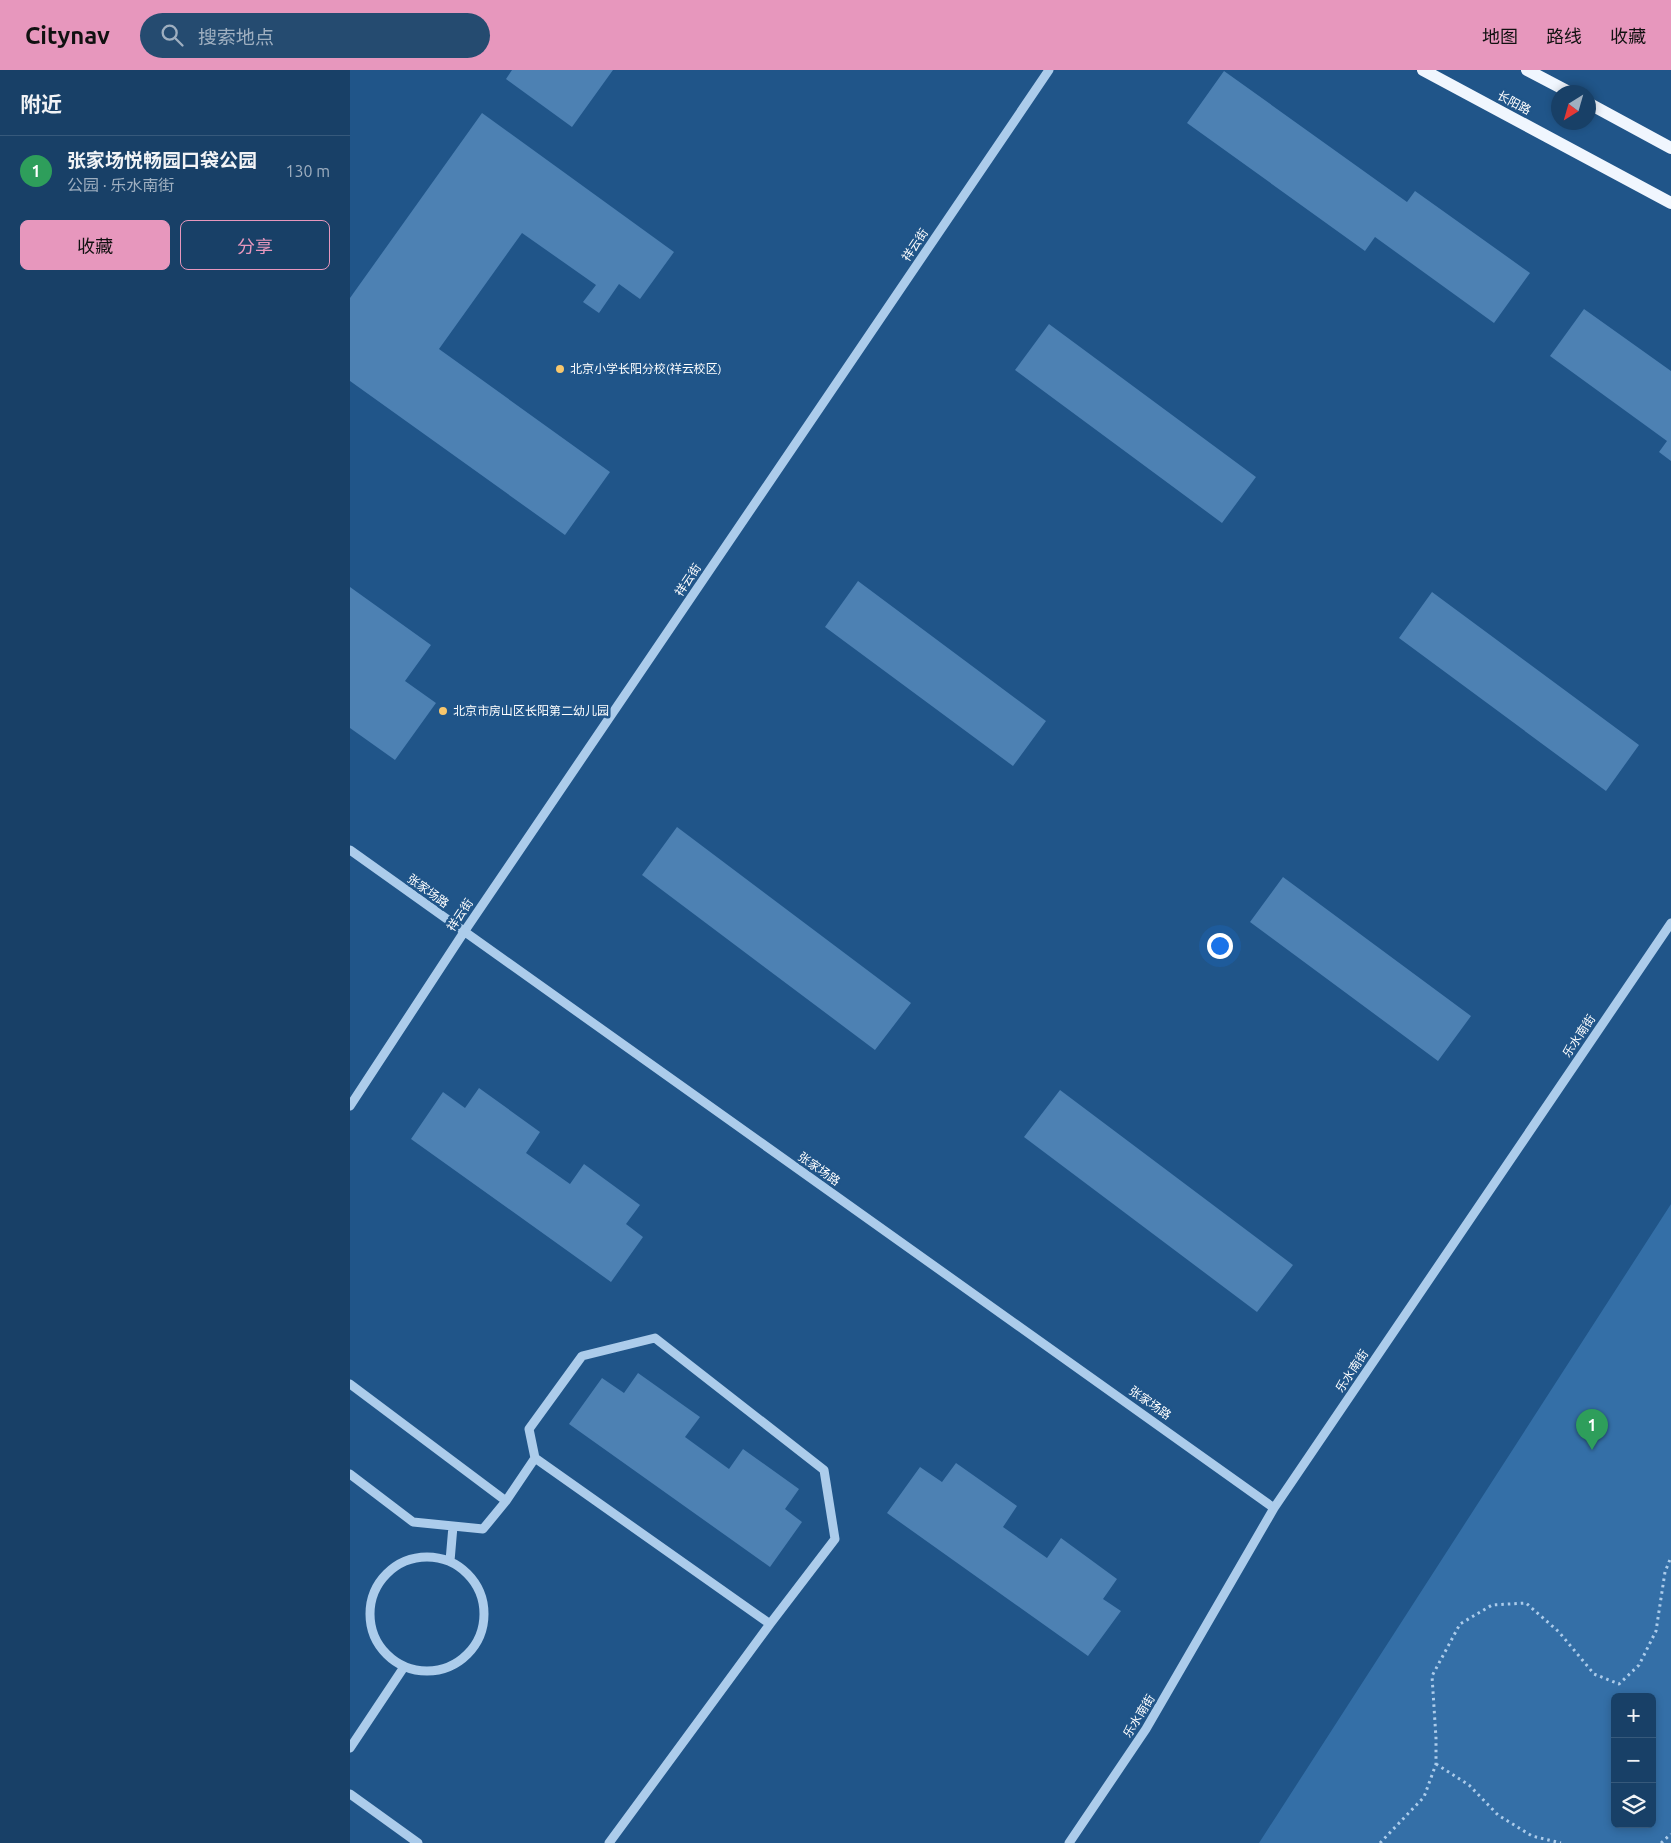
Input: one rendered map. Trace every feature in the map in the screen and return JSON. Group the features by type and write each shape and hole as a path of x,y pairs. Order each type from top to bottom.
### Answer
{"main road":[{"name":"长阳路","path":"1423,70 1671,203"},
{"path":"1527,70 1556,85"},
{"path":"1596,107 1671,148"}],"street":[{"name":"祥云街","path":"350,1106 464,932 1049,70"},
{"name":"张家场路","path":"350,850 1274,1508"},
{"name":"乐水南街","path":"1069,1843 1146,1729 1274,1508 1671,922"},
{"path":"609,1843 834,1539 824,1470 655,1338 582,1356 529,1429 535,1458 770,1624"},
{"path":"350,1384 506,1501"},
{"path":"350,1474 413,1522 483,1529 506,1501 535,1458"},
{"path":"450,1561 453,1526"},
{"path":"430,1557 450,1561 466,1572 479,1588 484,1608 483,1628 478,1640 461,1661 444,1670 424,1672 404,1667 389,1658 377,1644 370,1627 369,1610 373,1592 382,1577 396,1565 412,1558 430,1557"},
{"path":"350,1748 404,1667"},
{"path":"350,1794 418,1843"}],"path":[{"path":"1380,1843 1424,1797 1436,1764 1432,1676 1460,1624 1492,1605 1526,1603 1558,1632 1594,1674 1619,1684 1639,1665 1656,1631 1665,1572 1671,1557"},
{"path":"1436,1764 1469,1785 1498,1814 1532,1836 1561,1843"},
{"path":"1662,1843 1671,1834"}],"shaded area":[{"path":"1671,1204 1671,1843 1259,1843"}],"building":[{"path":"512,70 613,70 572,127 506,79"},
{"path":"1224,71 1407,202 1415,191 1530,273 1494,323 1375,237 1365,251 1187,123"},
{"path":"482,113 674,252 640,299 619,284 599,313 583,302 596,285 522,233 439,349 610,472 565,535 350,381 350,298"},
{"path":"1584,309 1671,371 1671,461 1659,452 1667,441 1550,356"},
{"path":"1049,324 1256,477 1222,523 1015,370"},
{"path":"858,581 1046,721 1013,766 825,627"},
{"path":"350,587 431,645 405,681 436,703 395,760 350,728"},
{"path":"1432,592 1639,745 1606,791 1399,638"},
{"path":"677,827 911,1003 875,1050 642,875"},
{"path":"1283,877 1471,1016 1438,1061 1250,922"},
{"path":"479,1088 540,1132 526,1153 570,1184 584,1164 640,1205 626,1224 643,1237 611,1282 411,1139 443,1092 465,1108"},
{"path":"1060,1090 1293,1265 1257,1312 1024,1137"},
{"path":"638,1373 700,1417 685,1437 729,1469 743,1449 799,1489 785,1509 802,1522 770,1567 569,1424 602,1378 624,1393"},
{"path":"956,1463 1017,1506 1003,1527 1047,1558 1061,1538 1117,1579 1103,1599 1121,1611 1088,1656 887,1513 920,1467 942,1482"}],"place":[{"name":"北京小学长阳分校(祥云校区)","path":"560,369"},
{"name":"北京市房山区长阳第二幼儿园","path":"443,711"},
{"name":"张家场悦畅园口袋公园","path":"1592,1450"}]}
